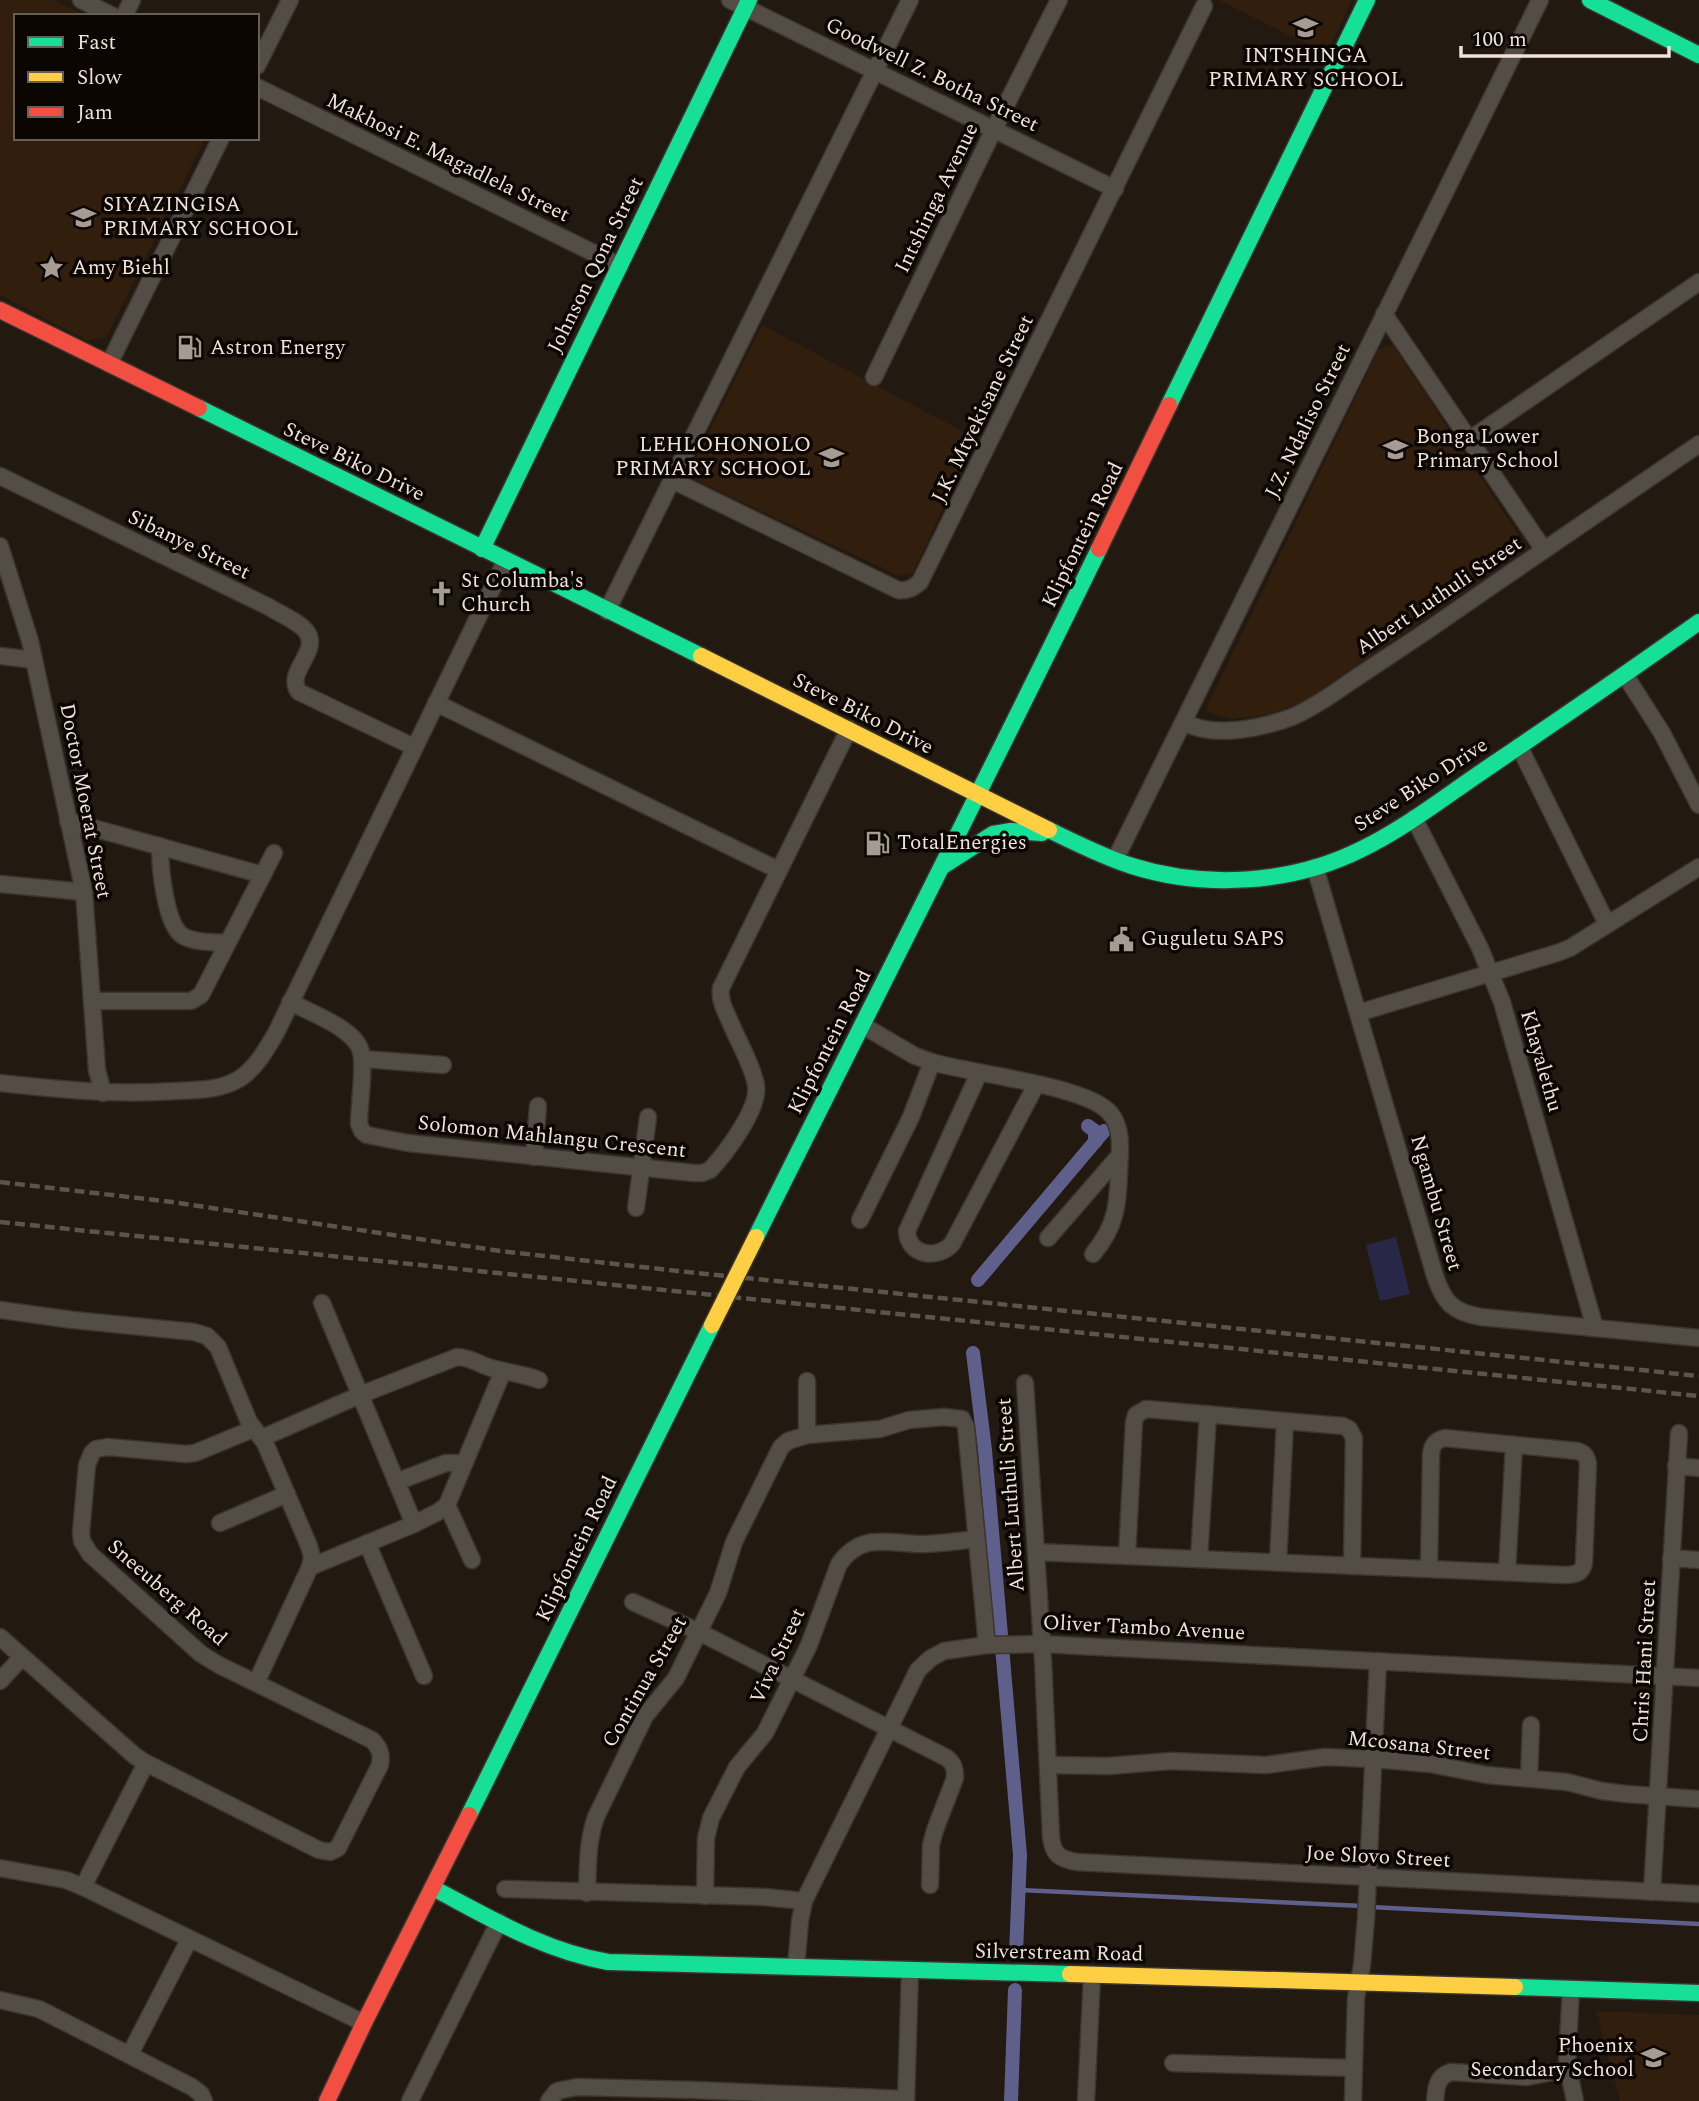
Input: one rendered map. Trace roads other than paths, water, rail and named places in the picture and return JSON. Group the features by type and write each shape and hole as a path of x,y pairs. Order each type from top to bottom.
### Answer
{"main road":[{"name":"Klipfontein Road","path":"327,2101 934,880 943,867 1367,0"},
{"path":"1590,0 1699,55"},
{"name":"Johnson Qona Street","path":"482,549 747,4"},
{"name":"Steve Biko Drive","path":"0,310 482,549 503,568 607,611 1056,834 1115,860 1160,874 1239,881 1293,873 1341,859 1414,818 1699,622"},
{"path":"943,867 985,838 1001,832 1056,834"},
{"name":"Silverstream Road","path":"433,1888 563,1952 591,1960 1699,1993"}],"street":[{"path":"81,0 109,14"},
{"path":"259,62 290,0"},
{"name":"Goodwell Z. Botha Street","path":"730,0 747,4 1115,189"},
{"path":"607,611 910,0"},
{"name":"Intshinga Avenue","path":"874,377 1059,0"},
{"name":"J.Z. Ndaliso Street","path":"1115,860 1540,0"},
{"name":"J.K. Mtyekisane Street","path":"672,480 898,590 905,591 920,582 1204,6"},
{"name":"Makhosi E. Magadlela Street","path":"259,88 620,266"},
{"path":"109,365 221,140"},
{"path":"1469,440 1699,282"},
{"path":"1384,314 1544,550"},
{"name":"Albert Luthuli Street","path":"1184,722 1194,728 1243,729 1295,716 1327,697 1699,444"},
{"name":"Sibanye Street","path":"0,476 269,607 300,625 307,632 310,644 295,677 296,689 414,747"},
{"name":"Doctor Moerat Street","path":"0,546 34,660 84,892 97,1070 103,1093"},
{"path":"0,1083 59,1090 137,1094 209,1089 237,1081 250,1072 276,1034 503,568"},
{"path":"0,656 34,660"},
{"path":"1625,675 1662,733 1699,804"},
{"path":"436,703 778,870"},
{"name":"Solomon Mahlangu Crescent","path":"362,1059 359,1124 367,1135 408,1143 641,1168 694,1173 710,1170 750,1114 756,1095 756,1084 722,1001 720,994 723,981 849,729"},
{"path":"1519,746 1607,924"},
{"name":"Khayalethu","path":"1414,818 1492,974 1502,1002 1595,1328"},
{"path":"68,821 263,875"},
{"path":"160,846 161,869 176,930 190,939 227,943"},
{"path":"92,1001 191,1001 201,995 274,853"},
{"name":"Ngambu Street","path":"1315,867 1435,1276 1445,1299 1466,1315 1699,1338"},
{"path":"1358,1013 1570,948 1699,867"},
{"path":"0,884 84,892"},
{"path":"290,1002 352,1036 361,1051 362,1059 443,1065"},
{"path":"862,1025 915,1056 1079,1096 1111,1114 1117,1125 1119,1188 1111,1229 1093,1254"},
{"path":"860,1220 911,1116 932,1062"},
{"path":"59,1090 88,1082 97,1070"},
{"path":"979,1073 907,1231 909,1242 915,1250 940,1253 952,1244 1036,1085"},
{"path":"534,1157 538,1106"},
{"path":"636,1208 648,1117"},
{"path":"1048,1238 1120,1155"},
{"path":"322,1303 414,1524"},
{"path":"0,1310 194,1332 207,1336 218,1347 312,1551 310,1567 256,1683"},
{"path":"258,1434 457,1357 492,1369 523,1374 539,1380"},
{"path":"310,1567 414,1524 438,1512 447,1504 503,1371"},
{"path":"807,1381 807,1435"},
{"name":"Albert Luthuli Street","path":"1025,1383 1051,1837 1056,1855"},
{"path":"1127,1556 1134,1422 1136,1415 1146,1409 1343,1426 1349,1429 1354,1438 1352,1566"},
{"path":"1199,1559 1208,1414"},
{"name":"Continua Street","path":"587,1893 589,1848 596,1817 645,1716 676,1678 699,1633 718,1593 734,1542 776,1456 788,1441 807,1435 880,1429 909,1420 944,1417 962,1419 966,1427 976,1539"},
{"path":"1278,1562 1285,1421"},
{"name":"Chris Hani Street","path":"1652,1892 1679,1433"},
{"name":"Sneeuberg Road","path":"0,1637 146,1763 319,1850 330,1852 338,1848 380,1765 381,1751 372,1740 219,1665 194,1648 90,1554 82,1541 87,1465 96,1449 108,1447 186,1454 258,1434"},
{"path":"1036,1552 1507,1573 1577,1574 1583,1569 1587,1457 1583,1452 1577,1451 1445,1438 1436,1441 1431,1454 1429,1569"},
{"path":"1507,1573 1514,1445"},
{"path":"396,1482 446,1463 464,1463"},
{"path":"1676,1466 1699,1468"},
{"path":"220,1523 287,1494"},
{"path":"447,1504 472,1560"},
{"path":"976,1539 990,1645"},
{"name":"Viva Street","path":"705,1895 706,1838 712,1818 737,1767 765,1733 808,1645 839,1564 847,1552 864,1543 887,1541 928,1544 976,1539"},
{"path":"366,1543 424,1676"},
{"path":"1671,1558 1699,1560"},
{"path":"633,1601 953,1763 955,1769 951,1789 931,1845 930,1885"},
{"name":"Oliver Tambo Avenue","path":"796,1967 804,1901 918,1670 924,1663 944,1651 990,1645 1041,1644 1699,1678"},
{"path":"0,1681 22,1657"},
{"path":"1353,2101 1356,1998 1366,1918 1378,1661"},
{"path":"1529,1778 1531,1725"},
{"name":"Mcosana Street","path":"1048,1765 1108,1766 1171,1761 1266,1765 1325,1757 1373,1759 1430,1764 1487,1775 1567,1782 1602,1791 1699,1799"},
{"path":"83,1887 146,1763"},
{"name":"Joe Slovo Street","path":"1056,1855 1077,1862 1699,1894"},
{"path":"0,1868 83,1887 364,2023"},
{"path":"505,1889 794,1898 804,1901"},
{"path":"410,2101 499,1922"},
{"path":"130,2054 189,1940"},
{"path":"549,2101 558,2091 577,2087 906,2100 910,1970"},
{"path":"1086,2101 1092,1975"},
{"path":"1571,1989 1568,2069 1575,2101"},
{"path":"0,2000 39,2009 130,2054 192,2087 201,2094 204,2101"},
{"path":"1173,2063 1354,2068"},
{"path":"1435,2101 1437,2084 1441,2077 1451,2072 1527,2077 1568,2069"}],"waterway":[{"path":"1088,1126 1095,1131 1095,1142"},
{"path":"978,1280 1104,1131"},
{"path":"973,1353 985,1450 1020,1855 1016,1953"},
{"path":"1020,1890 1363,1906"},
{"path":"1371,1907 1699,1924"},
{"path":"1011,2101 1015,1990"}],"railway":[{"path":"0,1182 172,1202 500,1251 1699,1376"},
{"path":"0,1222 1699,1396"}],"place":[{"name":"INTSHINGA PRIMARY SCHOOL","path":"1306,27"},
{"name":"SIYAZINGISA PRIMARY SCHOOL","path":"83,217"},
{"name":"Amy Biehl","path":"52,268"},
{"name":"Astron Energy","path":"190,348"},
{"name":"Bonga Lower Primary School","path":"1396,449"},
{"name":"LEHLOHONOLO PRIMARY SCHOOL","path":"831,457"},
{"name":"St Columba's Church","path":"441,593"},
{"name":"TotalEnergies","path":"877,843"},
{"name":"Guguletu SAPS","path":"1121,939"},
{"name":"Phoenix Secondary School","path":"1654,2058"}]}
